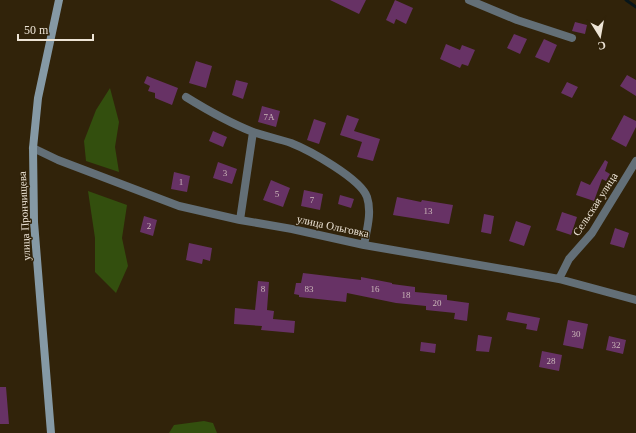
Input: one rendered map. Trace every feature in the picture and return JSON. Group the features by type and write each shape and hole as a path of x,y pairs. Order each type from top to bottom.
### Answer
{"street":[{"name":"улица Прончищева","path":"51,433 34,222 33,148 38,98 59,0"},
{"path":"469,0 517,20 572,38"},
{"path":"186,97 202,107 253,132 291,144 324,160 352,179 367,195 370,210 364,245"},
{"path":"240,220 253,132"},
{"name":"улица Ольговка","path":"33,148 58,160 179,206 364,245 559,280 636,300"},
{"name":"Сельская улица","path":"559,280 569,259 592,233 636,161"}],"green space":[{"path":"110,88 119,122 115,147 119,172 86,161 84,141 96,110"},
{"path":"88,191 127,205 122,238 128,266 116,293 95,272 95,238"},
{"path":"204,421 213,423 217,433 169,433 174,425"}],"building":[{"path":"330,0 366,0 359,14"},
{"path":"395,0 413,8 406,24 396,19 394,24 386,20"},
{"path":"575,22 587,25 585,34 572,31"},
{"path":"514,34 527,39 520,54 507,48"},
{"path":"544,39 557,45 549,63 535,57"},
{"path":"446,44 460,50 462,45 475,50 468,66 462,64 460,68 440,59"},
{"path":"196,61 212,66 206,88 189,83"},
{"path":"627,75 636,80 636,96 620,86"},
{"path":"147,76 178,88 172,105 155,98 155,93 148,91 150,86 144,83"},
{"path":"236,80 248,83 243,99 232,95"},
{"path":"567,82 578,87 572,98 561,93"},
{"path":"262,106 280,111 276,127 258,122"},
{"path":"347,115 359,119 354,131 380,139 373,161 357,157 362,142 340,135"},
{"path":"624,115 636,121 636,127 626,147 611,139"},
{"path":"314,119 326,123 319,144 307,140"},
{"path":"213,131 227,137 223,147 209,141"},
{"path":"605,160 608,162 605,171 610,174 606,181 602,179 594,201 576,195 581,181 590,185"},
{"path":"218,162 237,169 232,184 213,178"},
{"path":"174,172 190,176 187,192 171,189"},
{"path":"271,180 290,188 283,207 263,200"},
{"path":"304,190 323,194 320,210 301,206"},
{"path":"340,195 354,199 351,208 338,204"},
{"path":"397,197 421,202 422,200 453,205 449,224 393,215"},
{"path":"562,212 577,217 571,235 556,230"},
{"path":"484,214 494,216 491,234 481,232"},
{"path":"144,216 157,220 153,236 140,232"},
{"path":"516,221 531,226 524,246 509,241"},
{"path":"615,228 629,233 624,248 610,244"},
{"path":"189,243 212,248 210,261 203,259 202,264 186,260"},
{"path":"303,273 361,280 361,277 392,284 415,287 415,292 447,295 447,300 469,303 467,321 454,319 455,313 426,310 426,306 396,303 347,293 346,302 299,297 299,295 294,294 296,283 301,283"},
{"path":"258,281 269,282 267,310 274,311 273,319 295,321 294,333 261,330 262,326 234,324 235,308 255,310"},
{"path":"508,312 540,318 537,331 526,329 527,324 506,320"},
{"path":"568,320 588,324 583,349 563,345"},
{"path":"478,335 492,337 489,352 476,351"},
{"path":"609,336 626,340 623,354 606,350"},
{"path":"421,342 436,344 435,353 420,351"},
{"path":"542,351 562,355 559,371 539,367"},
{"path":"0,387 6,387 9,424 0,424"}],"waterway":[{"path":"626,0 636,7"}]}
